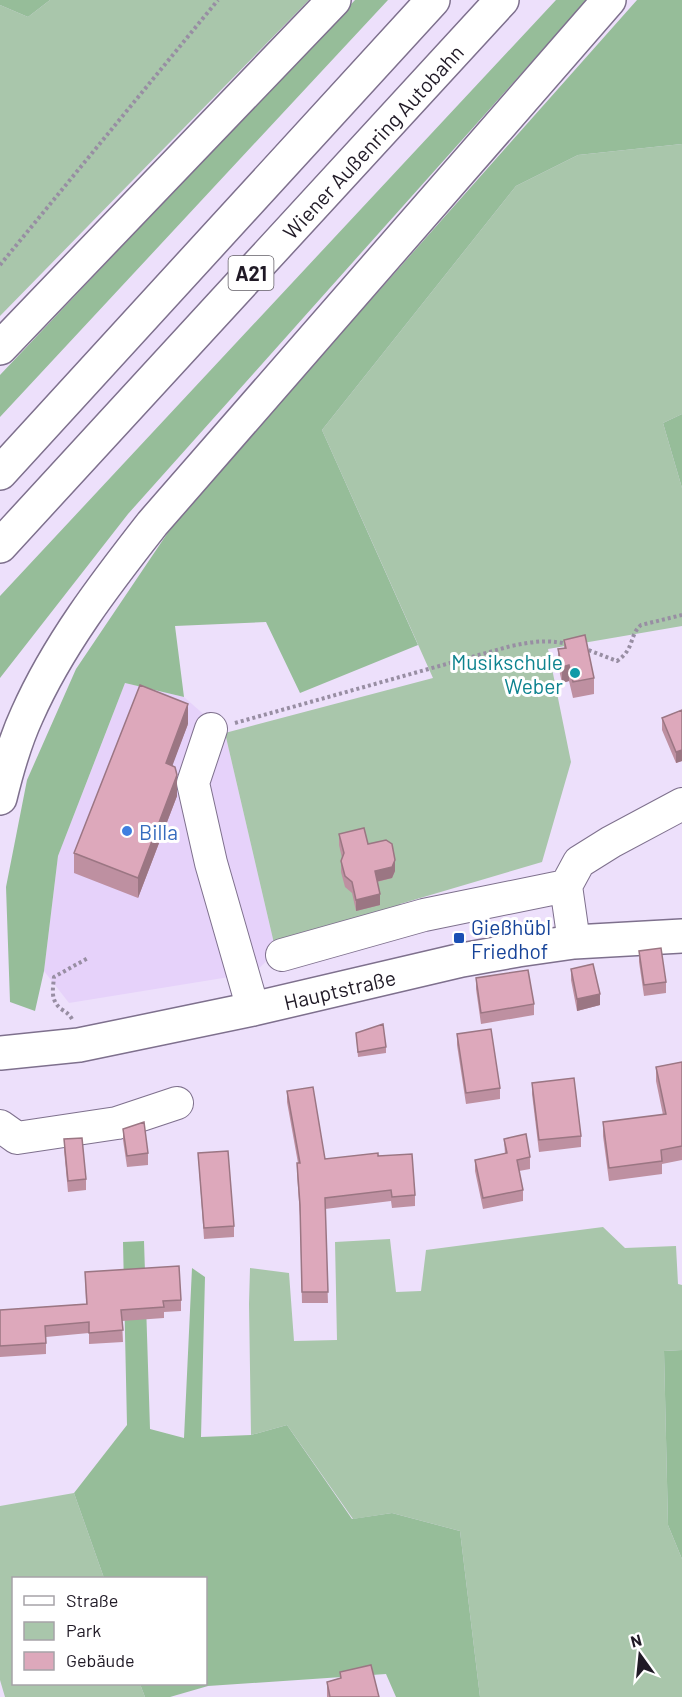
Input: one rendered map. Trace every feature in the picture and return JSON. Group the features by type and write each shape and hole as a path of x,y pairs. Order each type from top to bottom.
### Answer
{"main road":[{"path":"0,348 334,0"},
{"name":"A21","path":"0,473 433,0"},
{"name":"Wiener Außenring Autobahn","path":"0,546 502,0"},
{"path":"0,798 8,764 31,706 55,661 89,606 120,565 152,524 609,0"},
{"name":"Hauptstraße","path":"0,1053 79,1045 253,1009 462,960 518,950 574,942 682,936"}],"street":[{"path":"211,729 193,783 211,863 253,1009"},
{"path":"574,942 566,886 579,862 682,804"},
{"path":"282,955 424,915 566,886"},
{"path":"0,1126 18,1138 117,1123 177,1103"}],"path":[{"path":"0,265 218,0"},
{"path":"580,647 617,661 630,648 636,629 641,625 682,615"},
{"path":"211,729 511,646 552,641 571,645"},
{"path":"79,1045 74,1022 69,1014 58,1006 52,996 54,977 88,958"}],"shaded area":[{"path":"125,683 184,697 225,733 276,952 254,973 69,1003 44,971 58,856"}],"green space":[{"path":"0,0 50,0 28,17 0,5"},
{"path":"50,0 309,0 0,316 0,5 28,17"},
{"path":"355,0 388,0 0,417 0,375"},
{"path":"556,0 587,0 128,514 0,678 0,596"},
{"path":"637,0 682,0 682,144 578,155 516,186 322,430 418,645 300,693 266,622 175,626 184,697 125,683 58,856 44,971 35,1011 10,1002 6,887 27,780 76,669 179,516"},
{"path":"682,144 682,414 663,423 682,488 682,626 548,649 571,762 542,862 400,904 403,916 276,952 225,733 433,678 322,430 516,186 578,155"},
{"path":"682,414 682,488 663,423"},
{"path":"603,1227 625,1248 676,1246 678,1284 682,1285 682,1350 664,1351 668,1525 682,1559 682,1697 480,1697 460,1531 392,1513 353,1519 287,1425 251,1435 250,1268 289,1273 294,1341 337,1340 335,1242 390,1239 396,1292 421,1291 426,1250"},
{"path":"144,1241 150,1429 184,1438 192,1268 205,1277 201,1437 251,1435 287,1425 352,1519 392,1513 460,1531 480,1697 396,1697 386,1674 208,1686 170,1697 145,1697 140,1685 207,1685 207,1577 104,1577 74,1493 127,1425 123,1242"},
{"path":"682,1350 682,1559 668,1525 664,1351"},
{"path":"74,1493 104,1577 12,1577 12,1685 140,1685 145,1697 5,1697 0,1680 0,1506"}],"building":[{"path":"585,635 594,678 573,682 569,665 562,667 558,649 566,648 564,640"},
{"name":"Billa","path":"140,685 188,704 166,763 175,767 177,775 138,878 74,853"},
{"path":"682,710 682,750 676,752 662,718"},
{"path":"364,828 368,844 386,840 392,844 395,860 392,867 375,871 380,894 356,900 352,882 345,876 341,861 344,853 339,834"},
{"path":"661,948 666,982 644,985 639,951"},
{"path":"593,964 600,994 577,999 571,969"},
{"path":"528,970 534,1004 481,1013 476,978"},
{"path":"383,1024 386,1047 358,1052 356,1033"},
{"path":"491,1029 500,1088 466,1093 457,1034"},
{"path":"682,1062 682,1146 661,1150 662,1161 609,1168 603,1122 666,1114 656,1067"},
{"path":"574,1078 581,1136 539,1140 532,1083"},
{"path":"313,1087 325,1159 378,1153 378,1156 412,1154 415,1195 392,1197 391,1190 325,1198 328,1292 302,1292 297,1163 300,1163 287,1091"},
{"path":"144,1122 148,1153 127,1156 123,1129"},
{"path":"526,1134 530,1157 517,1160 523,1190 483,1198 475,1160 507,1153 504,1139"},
{"path":"82,1138 86,1179 68,1181 64,1139"},
{"path":"228,1151 234,1226 204,1228 198,1153"},
{"path":"179,1266 181,1300 163,1301 164,1307 121,1310 123,1330 89,1333 89,1322 45,1326 46,1343 0,1346 0,1310 87,1304 85,1272"},
{"path":"371,1665 379,1697 330,1697 327,1682 341,1678 340,1672"}],"place":[{"name":"Musikschule Weber","path":"575,673"},
{"name":"Billa","path":"127,831"},
{"name":"Gießhübl Friedhof","path":"459,938"}]}
